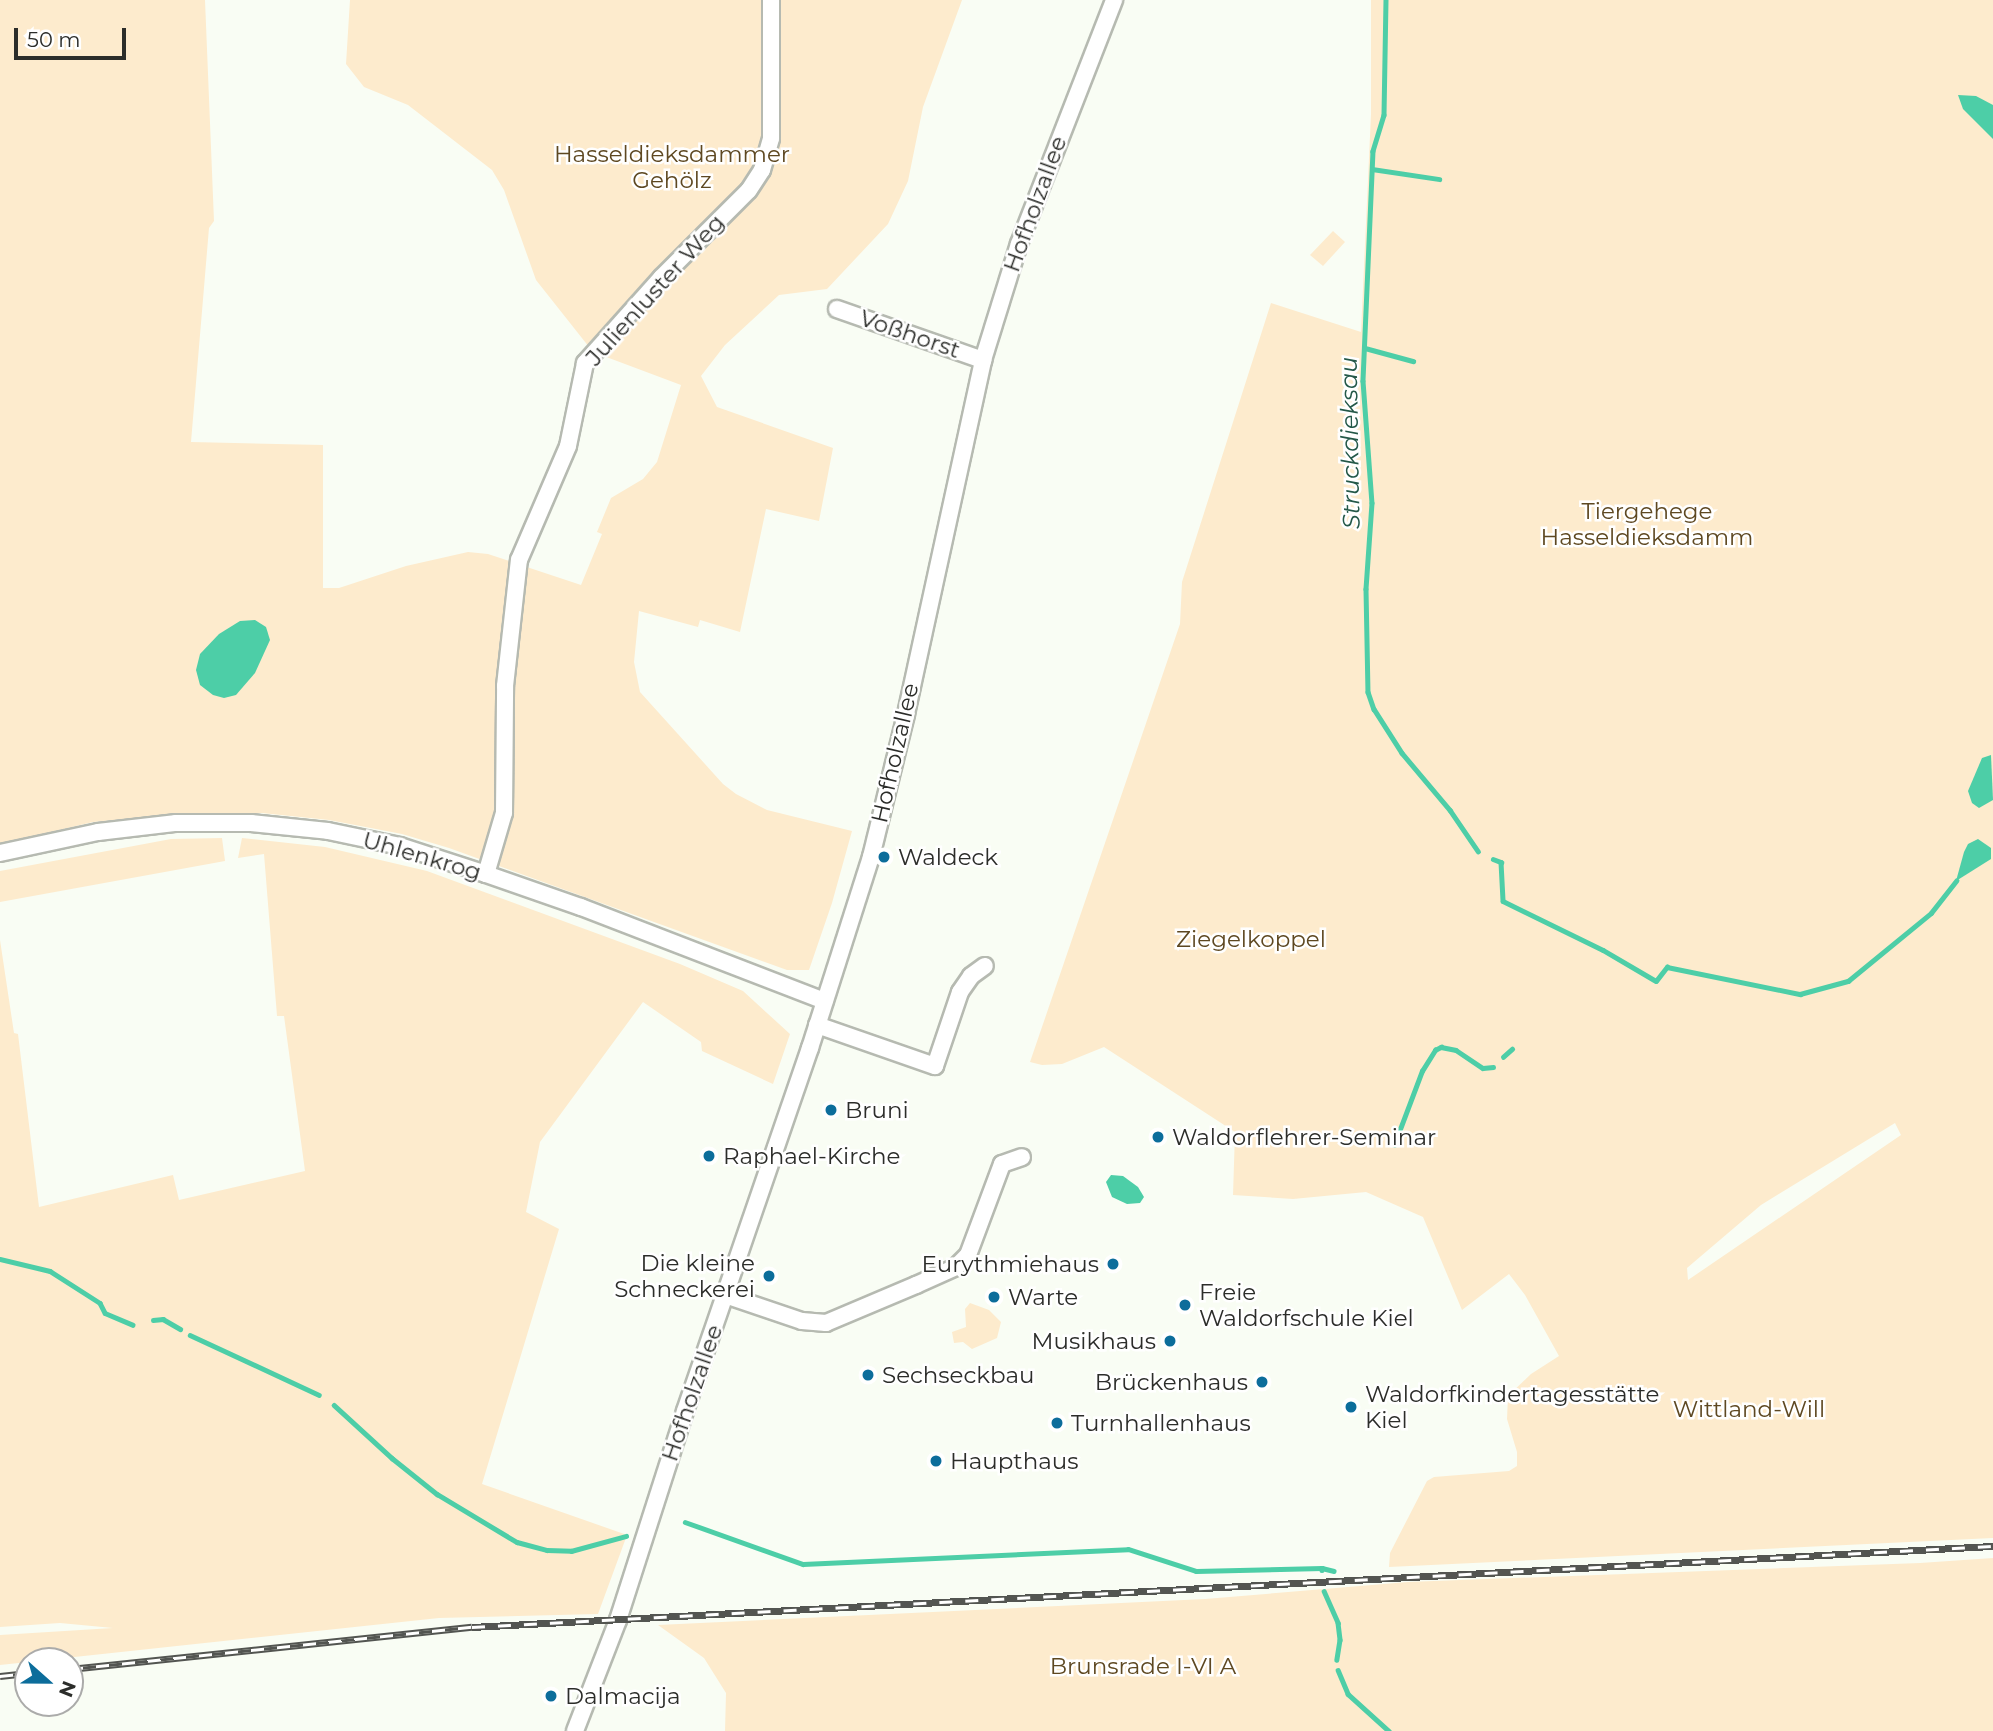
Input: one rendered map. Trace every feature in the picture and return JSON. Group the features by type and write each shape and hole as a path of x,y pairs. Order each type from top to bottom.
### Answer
{"street":[{"name":"Julienluster Weg","path":"486,874 504,813 505,686 519,560 568,446 585,363 661,278 749,190 762,170 771,138 771,0"},
{"name":"Hofholzallee","path":"575,1731 618,1620 825,1001 880,822 983,359 1019,244 1114,0"},
{"name":"Voßhorst","path":"837,309 983,359"},
{"name":"Uhlenkrog","path":"0,853 98,832 142,826 251,822 328,831 400,846 486,874 581,907 825,1001"},
{"path":"817,1025 935,1066 960,992 971,976 985,966"},
{"path":"725,1295 809,1322 826,1323 947,1271 963,1262 974,1245 1002,1164 1022,1157"}],"green space":[{"name":"Hasseldieksdammer Gehölz","path":"0,0 205,0 214,221 209,228 191,442 323,445 323,588 339,588 406,566 468,552 488,554 581,585 602,534 597,532 611,498 643,479 657,462 681,385 593,352 536,280 504,190 492,170 408,105 364,87 346,64 350,0 962,0 923,107 908,181 888,224 827,289 779,295 725,345 701,376 717,407 833,448 819,521 766,509 740,632 700,620 698,627 639,611 634,662 640,692 723,784 767,810 852,831 832,903 809,970 787,970 449,848 402,834 329,820 262,813 158,816 93,822 0,844"},
{"name":"Tiergehege Hasseldieksdamm","path":"1371,0 1993,0 1993,1538 1389,1567 1390,1553 1427,1481 1434,1477 1509,1471 1517,1466 1517,1452 1507,1419 1508,1396 1531,1374 1559,1356 1525,1295 1509,1274 1462,1310 1423,1217 1366,1192 1293,1199 1233,1195 1235,1132 1104,1047 1062,1064 1042,1065 1030,1062 1180,624 1182,582 1271,303 1361,332 1371,114","holes":["1895,1123 1901,1135 1688,1280 1687,1268 1761,1205"]},
{"path":"1333,231 1345,242 1323,266 1310,255"},
{"path":"222,838 225,861 0,902 0,871 171,839"},
{"path":"242,838 325,847 427,871 680,964 743,991 790,1034 773,1084 702,1051 701,1042 643,1002 540,1142 526,1212 559,1229 482,1484 627,1535 598,1614 439,1618 84,1656 84,1647 14,1647 14,1664 0,1665 0,1635 113,1628 60,1623 0,1627 0,940 14,1033 18,1034 39,1207 173,1175 179,1200 305,1171 284,1016 277,1016 264,854 238,858"},
{"path":"970,1303 989,1310 1001,1322 997,1338 972,1349 963,1342 954,1343 952,1332 966,1327 965,1309"},
{"name":"Brunsrade I-VI A","path":"1993,1558 1993,1731 725,1731 726,1693 704,1658 658,1625 1205,1599 1408,1582"}],"shaded area":[{"path":"1958,95 1976,96 1993,105 1993,139 1963,109"},
{"path":"255,620 266,627 270,640 255,673 236,695 224,698 213,695 200,685 196,670 200,654 219,634 240,621"},
{"path":"1991,755 1993,800 1979,808 1972,803 1968,791 1982,758"},
{"path":"1978,839 1991,848 1991,859 1956,881 1968,844"},
{"path":"1111,1175 1123,1176 1138,1187 1144,1197 1140,1203 1127,1204 1112,1197 1106,1182"}],"waterway":[{"name":"Struckdieksau","path":"1386,0 1384,115 1373,151 1363,381 1372,503 1366,589 1368,692 1374,709 1402,753 1450,810 1478,851"},
{"path":"1372,169 1439,179"},
{"path":"1365,348 1413,361"},
{"name":"Struckdieksau","path":"1493,859 1501,862 1503,901 1603,950 1656,981 1667,967 1800,994 1848,981 1931,913 1956,881"},
{"path":"1394,1145 1422,1071 1435,1050 1441,1047 1456,1050 1483,1068 1493,1067"},
{"path":"1503,1057 1512,1049"},
{"path":"0,1259 50,1271 100,1303 105,1313 133,1325"},
{"path":"153,1320 163,1319 180,1329"},
{"path":"190,1335 319,1395"},
{"path":"334,1405 392,1458 437,1494 517,1542 547,1550 571,1551 626,1536"},
{"path":"685,1522 803,1564 1128,1549 1196,1571 1322,1570"},
{"path":"1322,1568 1334,1571"},
{"path":"1324,1591 1338,1623 1340,1640 1337,1660"},
{"path":"1338,1670 1348,1694 1389,1731"}],"railway":[{"path":"84,1668 472,1627 1993,1546"},
{"path":"0,1676 14,1674"}],"place":[{"name":"Waldeck","path":"884,857"},
{"name":"Bruni","path":"831,1110"},
{"name":"Waldorflehrer-Seminar","path":"1158,1137"},
{"name":"Raphael-Kirche","path":"709,1156"},
{"name":"Eurythmiehaus","path":"1113,1264"},
{"name":"Die kleine Schneckerei","path":"769,1276"},
{"name":"Warte","path":"994,1297"},
{"name":"Freie Waldorfschule Kiel","path":"1185,1305"},
{"name":"Musikhaus","path":"1170,1341"},
{"name":"Sechseckbau","path":"868,1375"},
{"name":"Brückenhaus","path":"1262,1382"},
{"name":"Waldorfkindertagesstätte Kiel","path":"1351,1407"},
{"name":"Turnhallenhaus","path":"1057,1423"},
{"name":"Haupthaus","path":"936,1461"},
{"name":"Dalmacija","path":"551,1696"}],"park label":[{"name":"Ziegelkoppel","path":"1251,939"},
{"name":"Wittland-Will","path":"1749,1409"}]}
